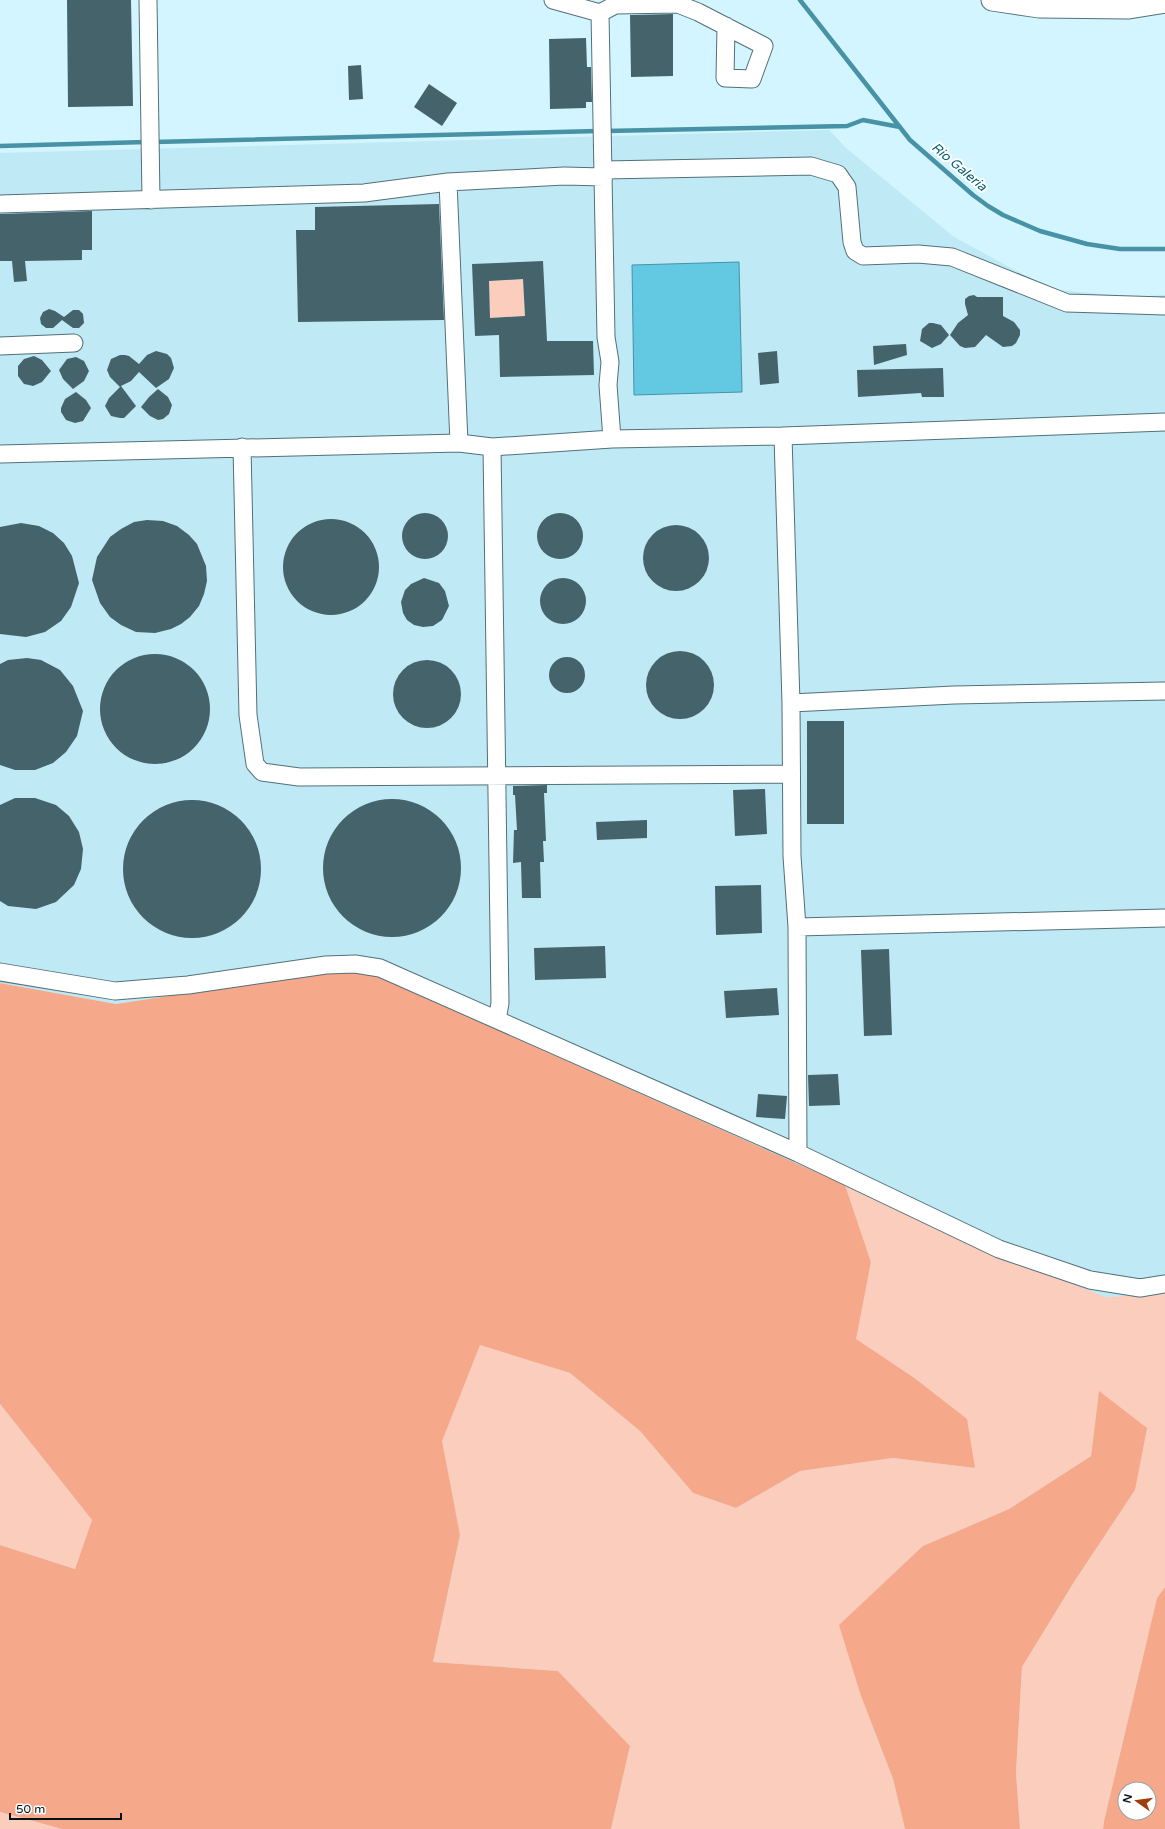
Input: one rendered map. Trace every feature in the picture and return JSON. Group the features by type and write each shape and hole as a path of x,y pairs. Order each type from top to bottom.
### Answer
{"main road":[{"path":"992,0 1039,7 1106,8 1129,8 1165,2"}],"street":[{"path":"148,0 151,200"},
{"path":"553,0 600,13 615,5 678,4 726,26"},
{"path":"600,13 606,337 610,362 608,385 612,439"},
{"path":"0,204 364,193 448,182 564,176 604,167 811,166 838,174 847,187 852,242 855,251 863,256 918,254 952,257 1067,303 1165,306"},
{"path":"448,182 459,443"},
{"path":"0,346 74,343"},
{"path":"0,454 242,447 459,443 492,447 612,439 783,436 1165,422"},
{"path":"783,436 791,703 792,856 798,927 798,1153"},
{"path":"242,447 248,715 255,764 262,772 299,777 791,774"},
{"path":"492,447 498,775 500,1002 497,1020"},
{"path":"791,703 954,694 1165,691"},
{"path":"798,927 1165,918"},
{"path":"0,972 116,991 188,985 326,965 355,964 380,968 798,1153 1000,1249 1090,1280 1140,1288 1165,1284"}],"shaded area":[{"path":"829,130 846,148 954,237 1050,289 1131,297 1165,295 1165,1294 1105,1297 888,1205 379,977 353,971 332,971 116,1004 0,983 0,153"},
{"path":"523,279 525,316 490,318 489,281"},
{"path":"332,971 353,971 379,977 845,1185 871,1262 856,1339 913,1377 967,1419 975,1468 893,1458 800,1471 736,1508 693,1493 640,1431 570,1373 480,1345 442,1441 460,1535 433,1662 558,1671 630,1746 611,1829 62,1829 0,1812 0,1545 75,1569 92,1520 0,1404 0,983 116,1004"},
{"path":"845,1185 888,1205 1105,1297 1165,1294 1165,1587 1157,1598 1103,1829 1020,1829 1016,1772 1022,1667 1074,1582 1135,1490 1099,1392 1091,1456 1009,1509 923,1546 861,1696 893,1779 905,1829 611,1829 630,1746 558,1671 433,1662 460,1535 441,1441 480,1344 570,1373 640,1431 693,1493 736,1508 800,1471 893,1458 975,1468 913,1377 855,1339 871,1262"},
{"path":"1099,1391 1147,1428 1135,1490 1074,1582 1022,1667 1016,1772 1020,1829 905,1829 893,1779 861,1696 839,1625 923,1546 1009,1509 1091,1456"},
{"path":"0,1404 92,1520 75,1569 0,1545"},
{"path":"1165,1587 1165,1829 1103,1829 1157,1598"},
{"path":"0,1812 62,1829 0,1829"}],"water":[{"path":"739,262 742,392 634,395 632,265"}],"building":[{"path":"67,0 131,0 133,106 68,107"},
{"path":"673,14 673,76 631,77 630,15"},
{"path":"586,38 587,67 591,67 592,102 586,102 586,108 550,109 549,39"},
{"path":"361,65 363,99 349,100 348,66"},
{"path":"429,84 457,103 442,126 414,107"},
{"path":"439,204 444,320 298,322 296,230 315,230 315,207"},
{"path":"92,211 92,250 82,250 82,260 25,261 27,281 14,282 12,261 0,261 0,214"},
{"path":"543,261 547,341 593,341 594,375 500,377 499,335 475,336 472,264","holes":["523,279 525,316 490,318 489,281"]},
{"path":"974,295 977,297 1003,297 1003,316 1014,322 1020,330 1020,335 1016,343 1012,346 1003,347 986,335 975,347 965,348 960,346 950,335 958,323 968,315 965,299"},
{"path":"49,309 64,317 73,310 79,310 83,314 84,323 79,328 73,328 62,320 53,328 46,328 41,324 40,318 43,312"},
{"path":"929,323 941,325 949,335 941,344 932,348 920,341 922,329"},
{"path":"906,344 907,355 874,365 873,346"},
{"path":"156,351 167,354 171,358 174,368 169,379 156,388 139,372 131,381 121,386 136,406 124,418 111,416 105,406 109,398 120,387 110,377 107,370 111,359 120,355 125,355 129,356 139,364 147,355"},
{"path":"777,351 779,383 760,385 758,353"},
{"path":"34,356 42,360 51,371 42,382 33,386 24,384 18,376 18,366 24,359"},
{"path":"76,357 84,361 89,371 84,381 73,389 63,379 59,370 67,359"},
{"path":"943,368 944,397 922,397 921,393 858,397 857,370"},
{"path":"158,389 168,397 172,405 169,414 163,419 158,420 150,416 141,407"},
{"path":"76,392 86,400 91,408 83,421 75,423 66,420 61,412 61,408 65,399"},
{"path":"425,513 438,517 444,523 448,536 444,549 438,555 425,559 412,555 406,549 402,536 406,523 412,517"},
{"path":"565,513 577,519 582,527 582,545 577,553 569,558 555,559 543,553 538,545 537,531 543,519 551,514"},
{"path":"331,519 349,522 365,533 376,549 379,567 376,585 365,601 349,612 331,615 313,612 297,601 286,585 283,567 286,549 297,533 313,522"},
{"path":"147,520 163,521 177,526 189,535 197,544 206,566 207,581 199,606 190,617 181,624 171,629 155,633 136,632 121,625 110,617 100,603 92,580 97,557 110,537 134,522"},
{"path":"21,523 39,526 53,533 64,543 72,556 79,583 71,607 61,621 45,632 26,637 0,634 0,527"},
{"path":"676,525 689,527 699,535 707,545 709,558 707,571 699,581 689,589 676,591 663,589 653,581 645,571 643,558 645,545 653,535 663,527"},
{"path":"424,578 439,583 445,591 449,606 442,620 433,626 423,627 414,625 407,620 403,613 401,602 405,590 411,584"},
{"path":"563,578 576,582 582,588 586,601 582,614 576,620 563,624 550,620 544,614 540,601 544,588 550,582"},
{"path":"680,651 693,654 704,661 711,672 714,685 711,698 704,709 693,716 680,719 667,716 656,709 649,698 646,685 649,672 656,661 667,654"},
{"path":"155,654 176,658 194,670 206,688 210,709 206,730 194,748 176,760 155,764 134,760 116,748 104,730 100,709 104,688 116,670 134,658"},
{"path":"567,657 580,662 585,675 580,688 567,693 554,688 549,675 554,662"},
{"path":"27,658 41,660 60,670 73,686 83,711 77,736 66,752 53,763 35,770 15,770 0,765 0,664 8,660"},
{"path":"427,660 440,663 451,670 458,681 461,694 458,707 451,718 440,725 427,728 414,725 403,718 396,707 393,694 396,681 403,670 414,663"},
{"path":"807,721 844,721 844,824 807,824"},
{"path":"547,785 547,793 544,793 546,841 543,841 544,862 540,862 541,898 522,898 521,862 513,863 514,830 517,830 513,786"},
{"path":"765,789 767,834 735,836 733,790"},
{"path":"15,798 35,798 56,805 69,816 79,832 83,849 81,869 74,885 56,902 36,909 8,906 0,901 0,805"},
{"path":"399,799 419,804 431,810 446,824 456,841 460,854 460,882 456,895 450,907 436,922 419,932 406,936 385,937 365,932 353,926 338,912 328,895 324,882 323,861 328,841 334,829 348,814 365,804 378,800"},
{"path":"185,800 199,800 218,805 241,820 256,843 260,856 260,882 256,895 241,918 218,933 199,938 185,938 166,933 143,918 128,895 123,876 123,862 128,843 143,820 166,805"},
{"path":"647,820 647,838 597,840 596,822"},
{"path":"761,885 762,933 716,935 715,886"},
{"path":"605,946 606,978 535,980 534,948"},
{"path":"889,949 892,1035 864,1036 861,950"},
{"path":"777,988 779,1015 726,1018 724,991"},
{"path":"838,1074 840,1105 809,1106 808,1075"},
{"path":"758,1094 787,1096 785,1119 756,1117"}],"waterway":[{"name":"Rio Galeria","path":"800,0 910,140 973,195 988,206 1003,215 1040,231 1087,244 1120,249 1165,249"},
{"path":"606,131 847,126 863,120 900,127"},
{"path":"154,142 598,131"},
{"path":"0,146 146,142"}]}
